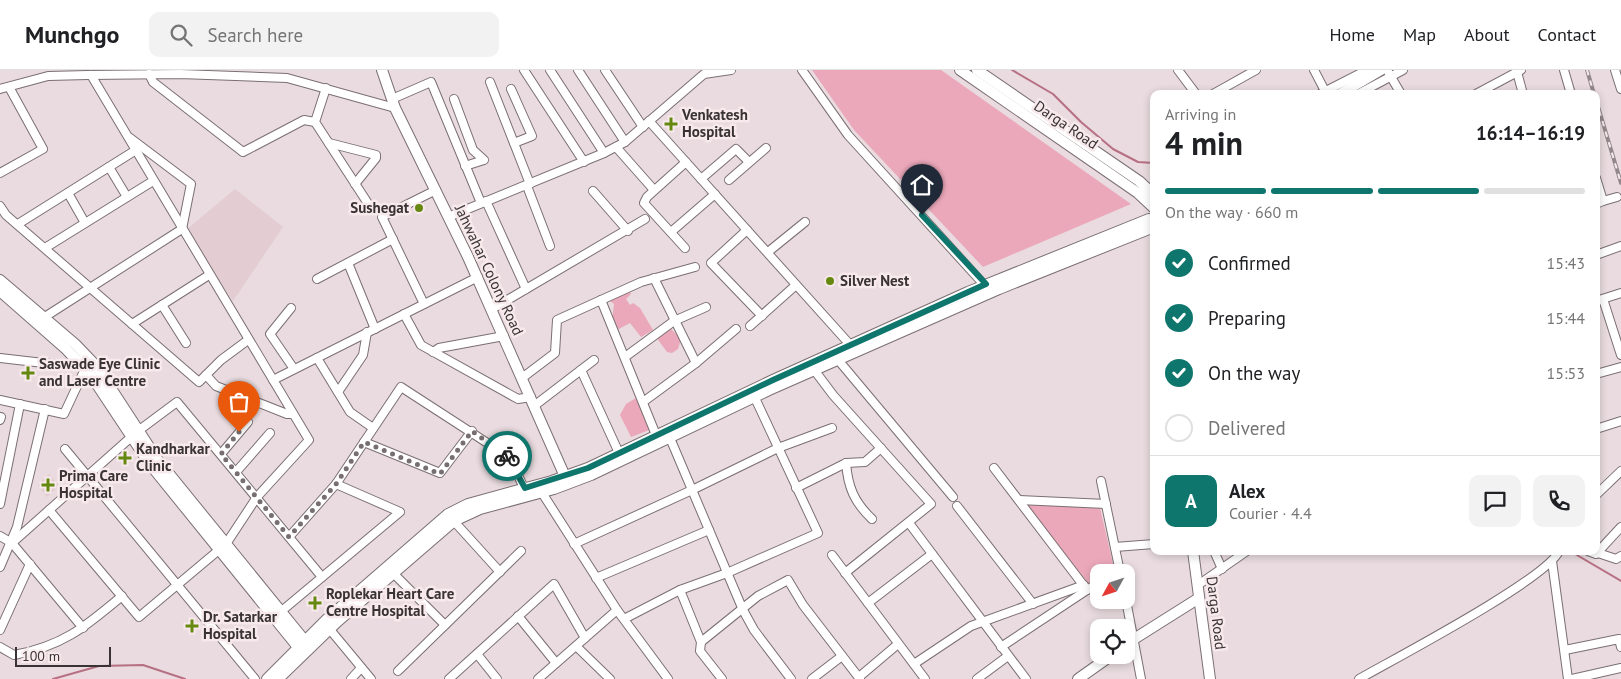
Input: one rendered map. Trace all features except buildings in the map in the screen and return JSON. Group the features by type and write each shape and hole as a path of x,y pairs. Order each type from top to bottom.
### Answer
{"main road":[{"name":"Jahwahar Colony Road","path":"382,70 394,104 478,278 566,480"},
{"name":"Darga Road","path":"960,70 1138,193 1150,204"},
{"path":"977,70 1150,192"},
{"path":"1347,90 1381,70"},
{"path":"566,480 656,435 854,350 988,289 1150,225"},
{"path":"0,280 84,363 135,434 149,463 222,547 305,648"},
{"path":"0,292 40,320"},
{"path":"278,679 327,626 468,504 540,489 566,480 670,438 769,390 839,361 854,350"},
{"name":"Darga Road","path":"1194,555 1210,679"},
{"path":"1135,639 1199,598"},
{"path":"267,679 305,648"},
{"path":"1078,679 1099,664"}],"street":[{"path":"524,70 584,162"},
{"path":"550,70 604,153"},
{"path":"578,70 625,142"},
{"path":"605,70 646,124 702,179 854,350"},
{"path":"448,217 584,162 616,147 625,142 704,74 731,70"},
{"path":"802,70 848,135 988,289"},
{"path":"1178,70 1193,90"},
{"path":"1220,90 1256,70"},
{"path":"1314,70 1321,90"},
{"path":"1326,90 1367,70"},
{"path":"1364,90 1389,73 1403,70"},
{"path":"1564,70 1570,90"},
{"path":"1615,70 1621,89"},
{"path":"1483,90 1519,71 1522,90"},
{"path":"0,89 48,76 175,72 287,78 394,104 431,82 464,166 484,202 526,289"},
{"path":"1389,73 1399,90"},
{"path":"149,74 154,82 243,152 304,120 315,122 367,202"},
{"path":"50,510 139,617 222,547 257,497 309,440 91,75"},
{"path":"490,82 550,246"},
{"path":"0,173 42,149 9,87"},
{"path":"315,122 326,88"},
{"path":"511,90 532,136 514,144"},
{"path":"454,99 473,150 484,160 464,166"},
{"path":"40,320 182,229 191,184 126,134"},
{"path":"329,143 376,155 376,158 355,184"},
{"path":"616,147 654,190"},
{"path":"729,180 766,148"},
{"path":"702,179 736,149 749,162"},
{"path":"18,224 136,150"},
{"path":"685,248 644,203 654,190 686,162"},
{"path":"109,167 127,197"},
{"path":"45,248 154,181"},
{"path":"424,304 382,217 436,190"},
{"path":"593,191 628,231"},
{"path":"68,193 85,223"},
{"path":"671,232 715,194"},
{"path":"1600,203 1617,197"},
{"path":"0,206 6,215 199,382 221,360 248,340"},
{"path":"492,309 628,231 645,219"},
{"path":"768,252 805,222"},
{"path":"747,230 711,263 762,316"},
{"path":"317,279 393,239"},
{"path":"1600,253 1621,246"},
{"path":"348,263 375,329"},
{"path":"522,378 555,353 557,320 654,278 695,267"},
{"path":"132,324 209,275"},
{"path":"273,380 478,278"},
{"path":"654,278 674,322 696,363"},
{"path":"750,326 796,285"},
{"path":"1600,300 1621,293"},
{"path":"601,300 656,435"},
{"path":"1600,302 1621,355"},
{"path":"162,305 186,343"},
{"path":"624,357 674,322 706,307"},
{"path":"291,308 270,334 294,369"},
{"path":"404,314 421,345 518,399 532,401 594,360"},
{"path":"643,402 696,363 736,329"},
{"path":"338,392 362,355 367,332"},
{"path":"433,352 439,348 504,336"},
{"path":"0,358 61,365 84,363 64,414 0,400"},
{"path":"317,358 350,412 373,428"},
{"path":"839,361 953,497"},
{"path":"1600,373 1621,367"},
{"path":"581,370 619,453"},
{"path":"816,371 833,395 931,504 845,573"},
{"path":"206,375 216,386 287,414 293,414"},
{"path":"289,537 336,484 400,387 472,431 509,457 526,492"},
{"path":"624,619 680,590 818,533 755,398"},
{"path":"12,543 135,434 177,402 322,577"},
{"path":"0,504 20,404"},
{"path":"0,567 12,543 45,409"},
{"path":"1600,428 1621,421"},
{"path":"221,454 248,422"},
{"path":"574,544 778,448 832,428"},
{"path":"364,442 440,474 472,431"},
{"path":"236,472 270,433"},
{"path":"670,438 743,610 754,630 792,679"},
{"path":"796,488 846,463 865,462 881,448"},
{"path":"65,449 254,679"},
{"path":"846,463 848,482 852,494 872,519"},
{"path":"994,468 1086,587"},
{"path":"1600,491 1621,471"},
{"path":"1101,481 1117,564"},
{"path":"277,615 400,512 336,484"},
{"path":"540,489 617,610 668,679"},
{"path":"1019,500 1106,504"},
{"path":"957,506 1033,604"},
{"path":"451,517 500,572"},
{"path":"909,523 1026,679"},
{"path":"1600,551 1621,527"},
{"path":"596,578 709,530"},
{"path":"0,536 12,543 84,628"},
{"path":"1115,547 1150,544"},
{"path":"398,671 521,551"},
{"path":"868,603 932,554"},
{"path":"1600,554 1616,559 1621,556"},
{"path":"832,555 925,679"},
{"path":"1216,555 1222,569"},
{"path":"1198,585 1222,569 1235,555"},
{"path":"1359,679 1456,624 1542,570 1557,555"},
{"path":"1552,561 1568,679"},
{"path":"0,630 30,564"},
{"path":"390,570 445,625"},
{"path":"701,642 758,596 788,580 803,605 860,678 898,644"},
{"path":"449,679 554,584 585,638"},
{"path":"914,664 971,626 1090,585"},
{"path":"1001,646 1086,587"},
{"path":"680,590 701,642 700,651 722,679"},
{"path":"0,647 14,655 36,651 64,640 84,628 122,596"},
{"path":"538,679 548,676 556,663 617,610"},
{"path":"518,616 556,663"},
{"path":"327,626 371,679"},
{"path":"1565,650 1619,639 1621,647"},
{"path":"576,646 610,679"},
{"path":"477,654 498,679"},
{"path":"812,679 842,656"},
{"path":"977,679 1008,656"},
{"path":"1135,659 1141,679"},
{"path":"351,679 361,668"},
{"path":"1572,679 1621,668"}],"shaded area":[{"path":"812,70 941,70 1131,204 983,267 854,130"},
{"path":"235,189 283,227 233,301 186,230"},
{"path":"628,290 631,294 626,299 630,305 633,303 640,308 653,330 641,337 630,323 617,330 612,322 614,304 610,301"},
{"path":"669,327 681,339 678,349 672,353 667,352 656,337"},
{"path":"636,398 652,429 631,437 620,415 626,404"},
{"name":"Prima Care Hospital","path":"49,474 59,486 47,497 38,485"},
{"path":"1026,504 1100,508 1113,564 1090,564 1090,582 1088,583"}],"waterway":[{"path":"1012,70 1053,94 1081,122 1113,149 1138,162 1150,163"},
{"path":"1577,555 1621,581"},
{"path":"53,679 99,666 143,665 185,679"}],"railway":[{"path":"1587,70 1593,90"},
{"path":"1600,113 1621,183"}],"way so far":[{"path":"239,432 221,454 289,537 336,484 364,442 440,474 472,431 507,456"}],"place":[{"name":"Venkatesh Hospital","path":"671,124"},
{"name":"Sushegat","path":"419,208"},
{"name":"Silver Nest","path":"830,281"},
{"name":"Saswade Eye Clinic and Laser Centre","path":"28,373"},
{"name":"Kandharkar Clinic","path":"125,458"},
{"name":"Prima Care Hospital","path":"48,485"},
{"name":"Roplekar Heart Care Centre Hospital","path":"315,603"},
{"name":"Dr. Satarkar Hospital","path":"192,626"}],"route":[{"path":"507,456 525,488 552,481 588,468 773,380 986,284 922,215"}]}
